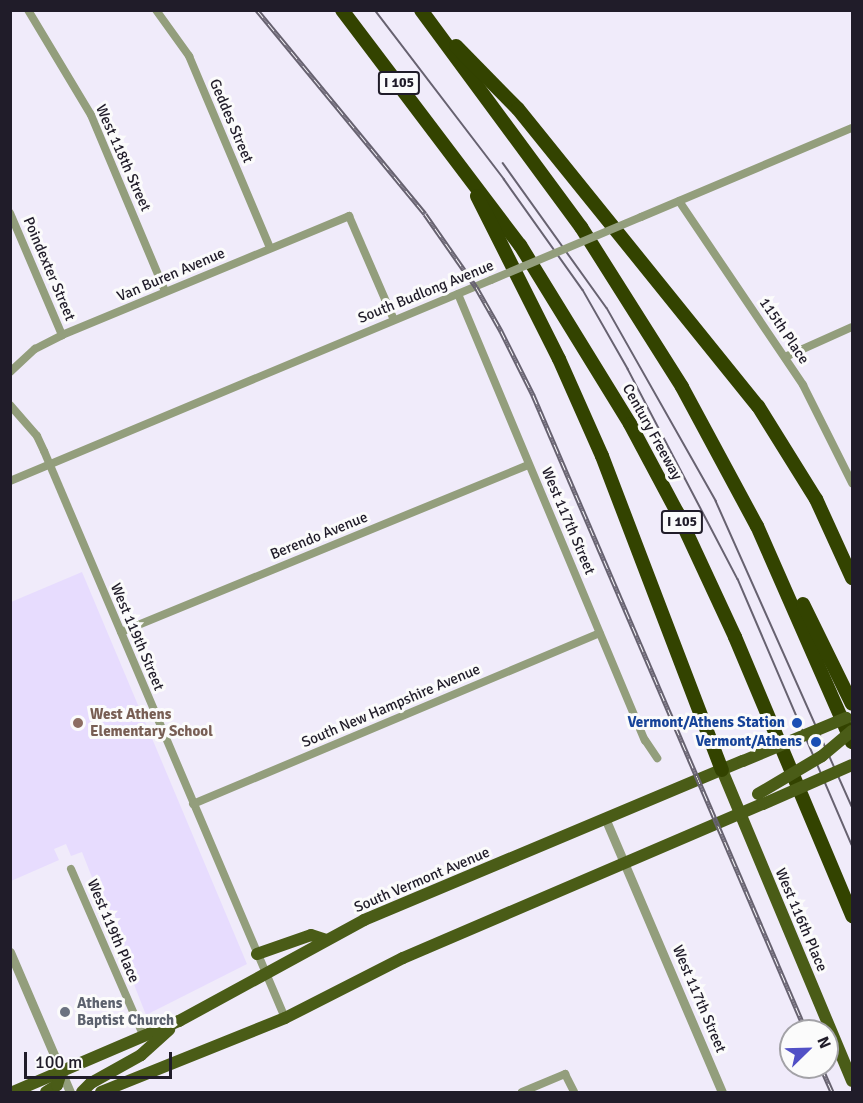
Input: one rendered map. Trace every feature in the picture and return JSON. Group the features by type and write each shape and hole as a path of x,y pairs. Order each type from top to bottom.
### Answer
{"highway":[{"name":"Century Freeway","path":"342,10 456,156 566,317 672,503 735,637 852,916"},
{"path":"421,10 581,227 720,453 774,546 852,704"},
{"path":"434,27 487,73 518,109 758,406 816,499 852,578"},
{"path":"456,156 559,359 602,456 722,770"},
{"path":"720,453 777,568 852,742"}],"main road":[{"name":"South Vermont Avenue","path":"13,1092 179,1021 364,920 852,715"},
{"path":"101,1092 285,1018 403,958 740,815 822,756 852,731"},
{"path":"761,799 852,765"},
{"name":"West 116th Place","path":"722,770 852,1081"},
{"path":"257,954 311,935 326,940"},
{"path":"82,1092 90,1083 141,1055 179,1021"},
{"path":"46,1092 57,1085 61,1073"}],"street":[{"name":"West 118th Street","path":"28,10 91,115 165,291"},
{"name":"Geddes Street","path":"156,10 189,56 270,248"},
{"name":"South Budlong Avenue","path":"10,481 852,128"},
{"name":"115th Place","path":"679,201 785,357 818,410 852,483"},
{"name":"Poindexter Street","path":"10,213 62,335"},
{"name":"Van Buren Avenue","path":"10,372 35,349 62,335 349,216 394,320"},
{"name":"West 117th Street","path":"458,294 645,740 657,758"},
{"path":"785,357 852,327"},
{"name":"West 119th Street","path":"10,405 37,436 50,464 285,1018"},
{"name":"Berendo Avenue","path":"121,632 528,465"},
{"name":"South New Hampshire Avenue","path":"193,804 600,633"},
{"name":"West 117th Street","path":"605,818 722,1092"},
{"name":"West 119th Place","path":"71,869 144,1037"},
{"path":"10,952 70,1092"},
{"path":"522,1092 565,1074 574,1092"}],"shaded area":[{"name":"West Athens Elementary School","path":"82,572 247,964 146,1015 82,852 71,856 66,844 54,849 59,860 11,881 11,602"}],"tram line":[{"path":"375,10 504,179 583,290 628,369 738,579 852,845"},
{"path":"503,163 607,308 716,501 852,806"}],"railway":[{"path":"257,10 425,214 476,287 501,331 533,395 801,1019"},
{"path":"826,1079 832,1092"}],"place":[{"name":"West Athens Elementary School","path":"78,723"},
{"name":"Vermont/Athens Station","path":"797,723"},
{"name":"Vermont/Athens","path":"816,742"},
{"name":"Athens Baptist Church","path":"65,1012"}]}
